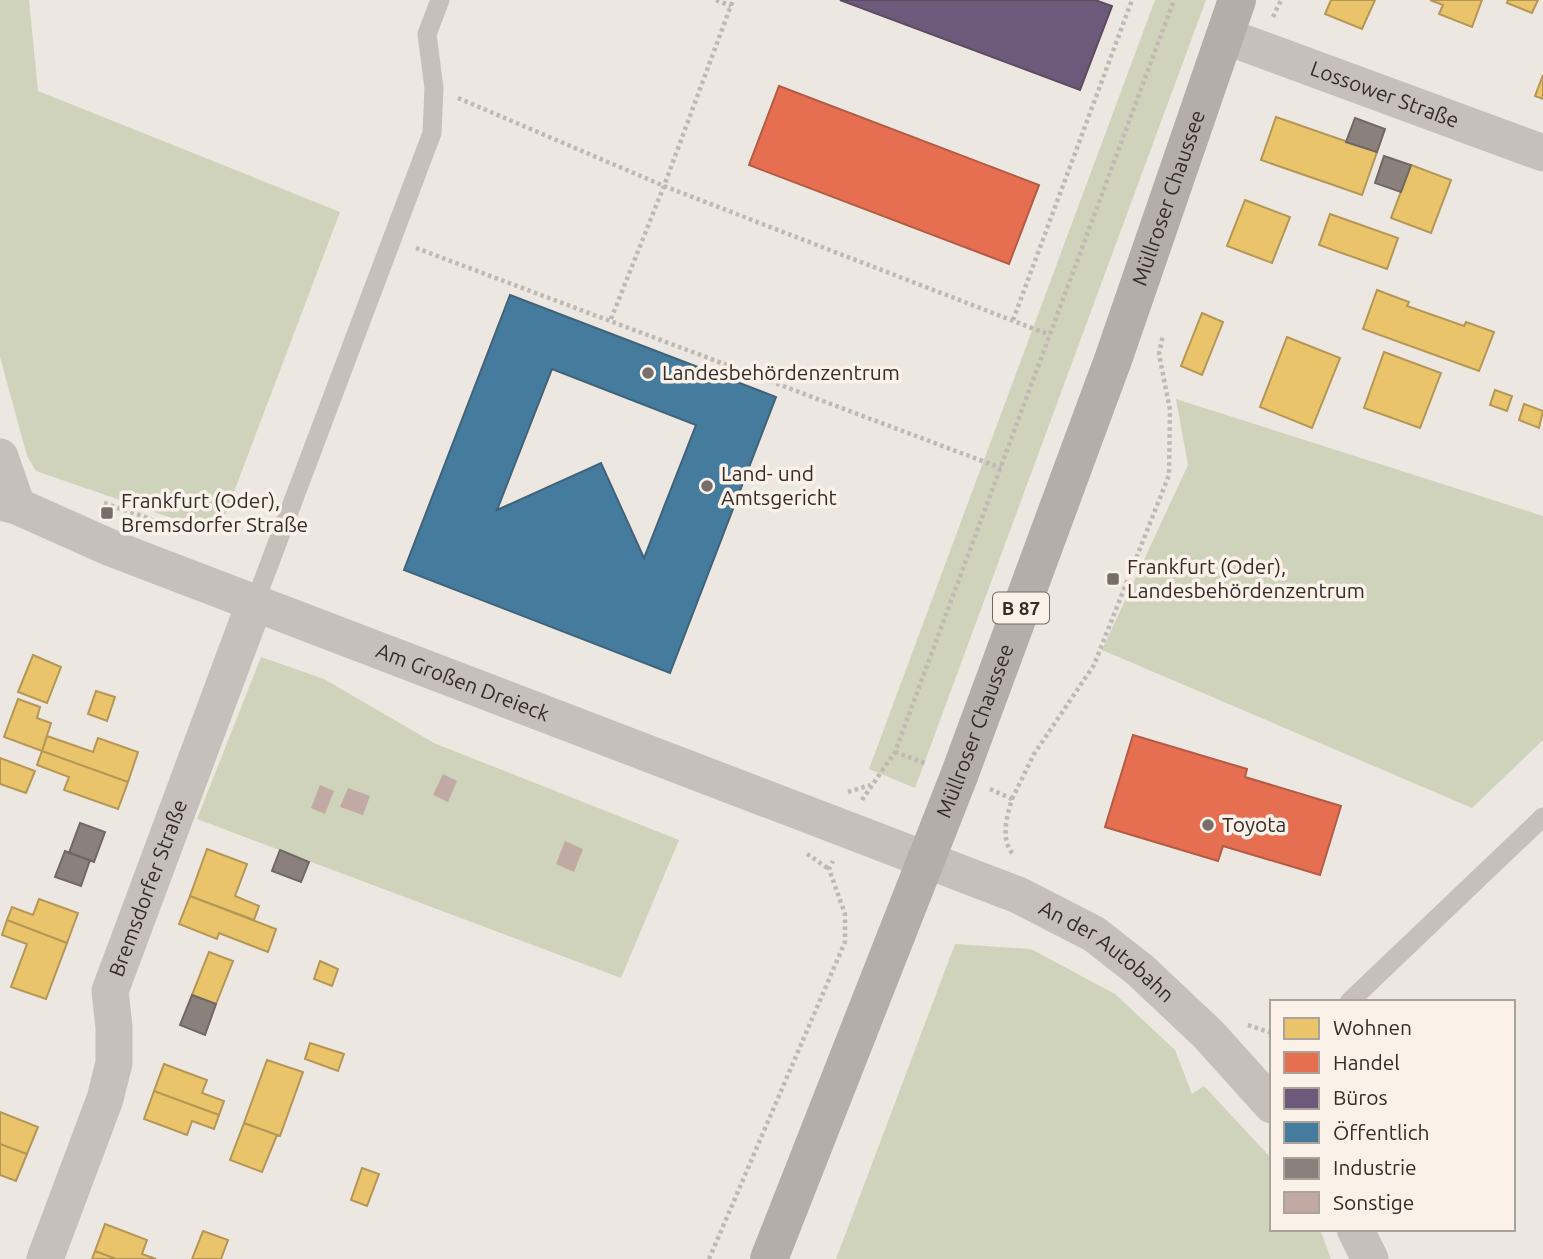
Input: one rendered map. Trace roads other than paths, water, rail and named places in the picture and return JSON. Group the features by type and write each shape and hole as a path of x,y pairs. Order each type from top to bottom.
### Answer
{"main road":[{"name":"Müllroser Chaussee","path":"769,1259 926,859 1114,357 1242,42 1237,0"}],"street":[{"name":"Lossower Straße","path":"1242,42 1543,153"},
{"path":"0,457 8,504"},
{"name":"Am Großen Dreieck","path":"8,504 111,548 926,859"},
{"name":"Bremsdorfer Straße","path":"45,1259 105,1099 114,1063 110,991 255,602"},
{"name":"An der Autobahn","path":"926,859 1018,895 1094,934 1140,970 1267,1089"},
{"path":"1356,1231 1370,1259"}],"lane":[{"path":"255,602 432,133 434,88 427,34 440,0"},
{"path":"1351,1000 1543,817"}],"place":[{"name":"Landesbehördenzentrum","path":"648,373"},
{"name":"Land- und Amtsgericht","path":"707,486"},
{"name":"Frankfurt (Oder), Bremsdorfer Straße","path":"107,513"},
{"name":"Frankfurt (Oder), Landesbehördenzentrum","path":"1113,579"},
{"name":"Toyota","path":"1208,825"}]}
